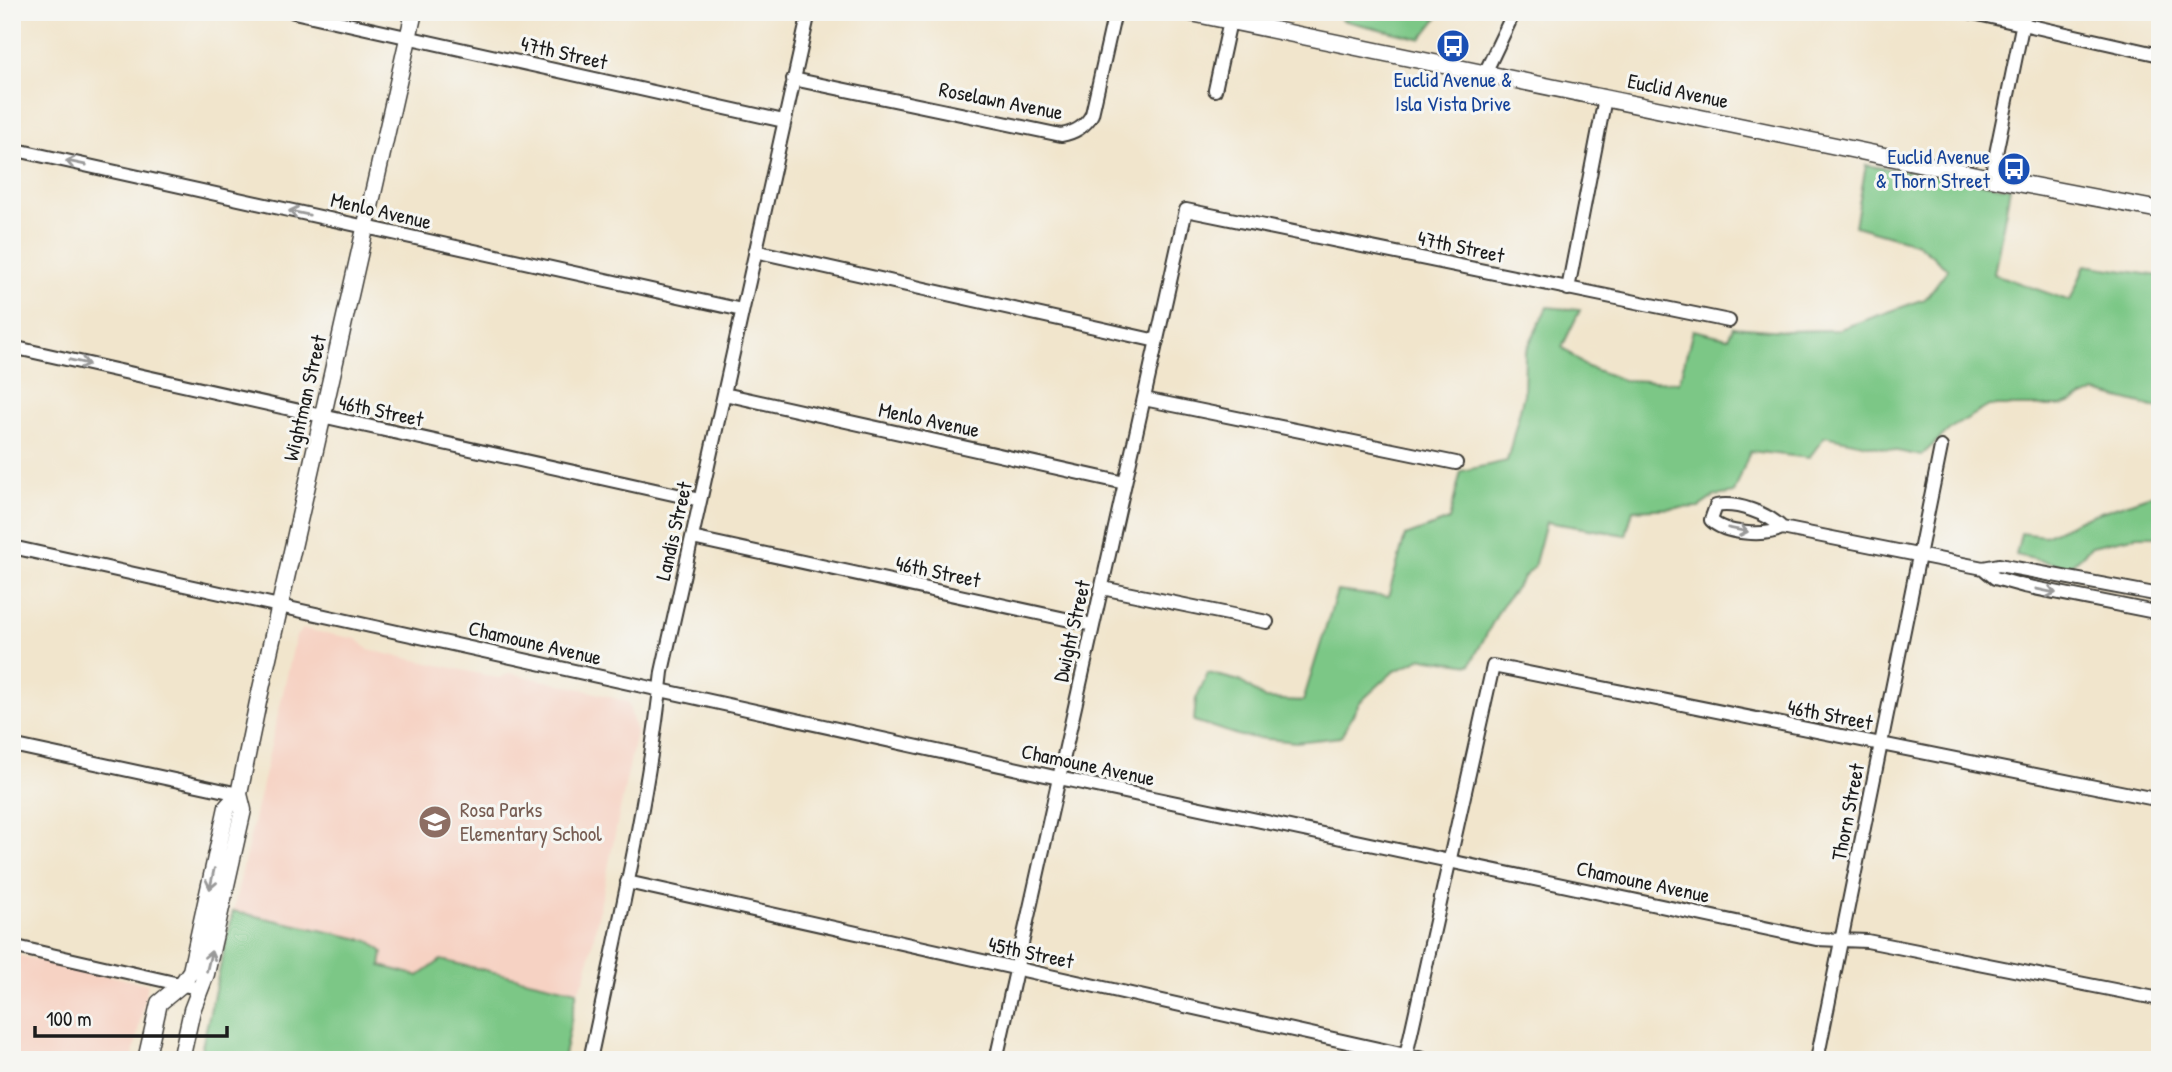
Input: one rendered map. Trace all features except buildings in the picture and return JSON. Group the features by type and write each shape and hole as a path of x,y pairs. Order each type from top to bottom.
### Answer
{"main road":[{"name":"Wightman Street","path":"181,1060 192,1010 201,989 243,810 239,794 414,12"},
{"name":"Euclid Avenue","path":"1187,12 1232,17 1485,73 2160,210"},
{"name":"Wightman Street","path":"146,1060 159,1003 182,984 191,971 227,807 239,794"}],"street":[{"name":"47th Street","path":"294,12 784,121"},
{"name":"Landis Street","path":"590,1060 648,788 662,672 808,12"},
{"name":"Roselawn Avenue","path":"793,79 1061,135 1070,134 1088,122 1092,114 1115,12"},
{"path":"1485,73 1514,12"},
{"path":"1969,12 2024,18 2160,55"},
{"path":"1215,90 1232,17"},
{"path":"1991,177 2024,18"},
{"path":"1568,289 1605,97"},
{"name":"Menlo Avenue","path":"12,149 742,310"},
{"name":"47th Street","path":"1186,210 1729,321"},
{"name":"Dwight Street","path":"996,1060 1186,210"},
{"path":"755,251 1157,341"},
{"name":"46th Street","path":"12,347 700,500"},
{"name":"Menlo Avenue","path":"724,394 1125,483"},
{"path":"1144,399 1456,463"},
{"name":"Thorn Street","path":"1817,1060 1941,447"},
{"path":"1782,528 1773,533 1744,532 1716,526 1711,520 1712,513 1716,506 1722,505 1752,511 1775,520 1782,528 1983,568 1999,565 2160,595"},
{"name":"46th Street","path":"692,538 1093,625"},
{"name":"Chamoune Avenue","path":"12,547 1059,778 1816,939 1867,941 2160,999"},
{"path":"1983,568 1995,578 2024,586 2160,613"},
{"path":"1102,588 1267,622"},
{"name":"46th Street","path":"1450,860 1493,666 2160,800"},
{"path":"12,745 239,794"},
{"path":"1406,1057 1450,860"},
{"name":"45th Street","path":"627,882 1428,1060"},
{"path":"12,946 201,989"}],"shaded area":[{"name":"Rosa Parks Elementary School","path":"303,629 357,639 369,650 499,678 510,673 628,702 636,733 585,979 577,991 442,960 420,976 381,966 370,941 233,911 296,636"},
{"path":"12,954 148,984 132,1060 12,1060"}],"green space":[{"path":"1340,12 1442,12 1421,39 1341,20"},
{"path":"1866,165 2010,188 1994,274 2070,301 2085,265 2160,276 2160,411 2095,392 2062,406 1989,406 1951,428 1921,456 1825,436 1809,458 1750,451 1734,493 1715,496 1699,507 1633,510 1626,535 1546,522 1534,567 1501,607 1470,665 1422,658 1393,672 1359,703 1341,737 1296,742 1240,736 1194,721 1196,699 1208,673 1240,681 1265,699 1303,701 1337,591 1388,597 1405,536 1449,520 1461,471 1507,461 1524,394 1525,353 1547,307 1580,310 1562,347 1585,366 1623,380 1679,382 1693,330 1728,338 1733,327 1784,331 1837,330 1925,299 1948,269 1918,244 1855,226"},
{"path":"2160,492 2160,536 2137,536 2092,546 2069,567 2016,555 2021,533 2045,536 2086,517"},
{"path":"233,911 370,941 383,952 381,966 419,976 441,960 577,991 563,1060 199,1060"}],"place":[{"name":"Euclid Avenue & Isla Vista Drive","path":"1453,46"},
{"name":"Euclid Avenue & Thorn Street","path":"2014,169"},
{"name":"Rosa Parks Elementary School","path":"435,822"}]}
